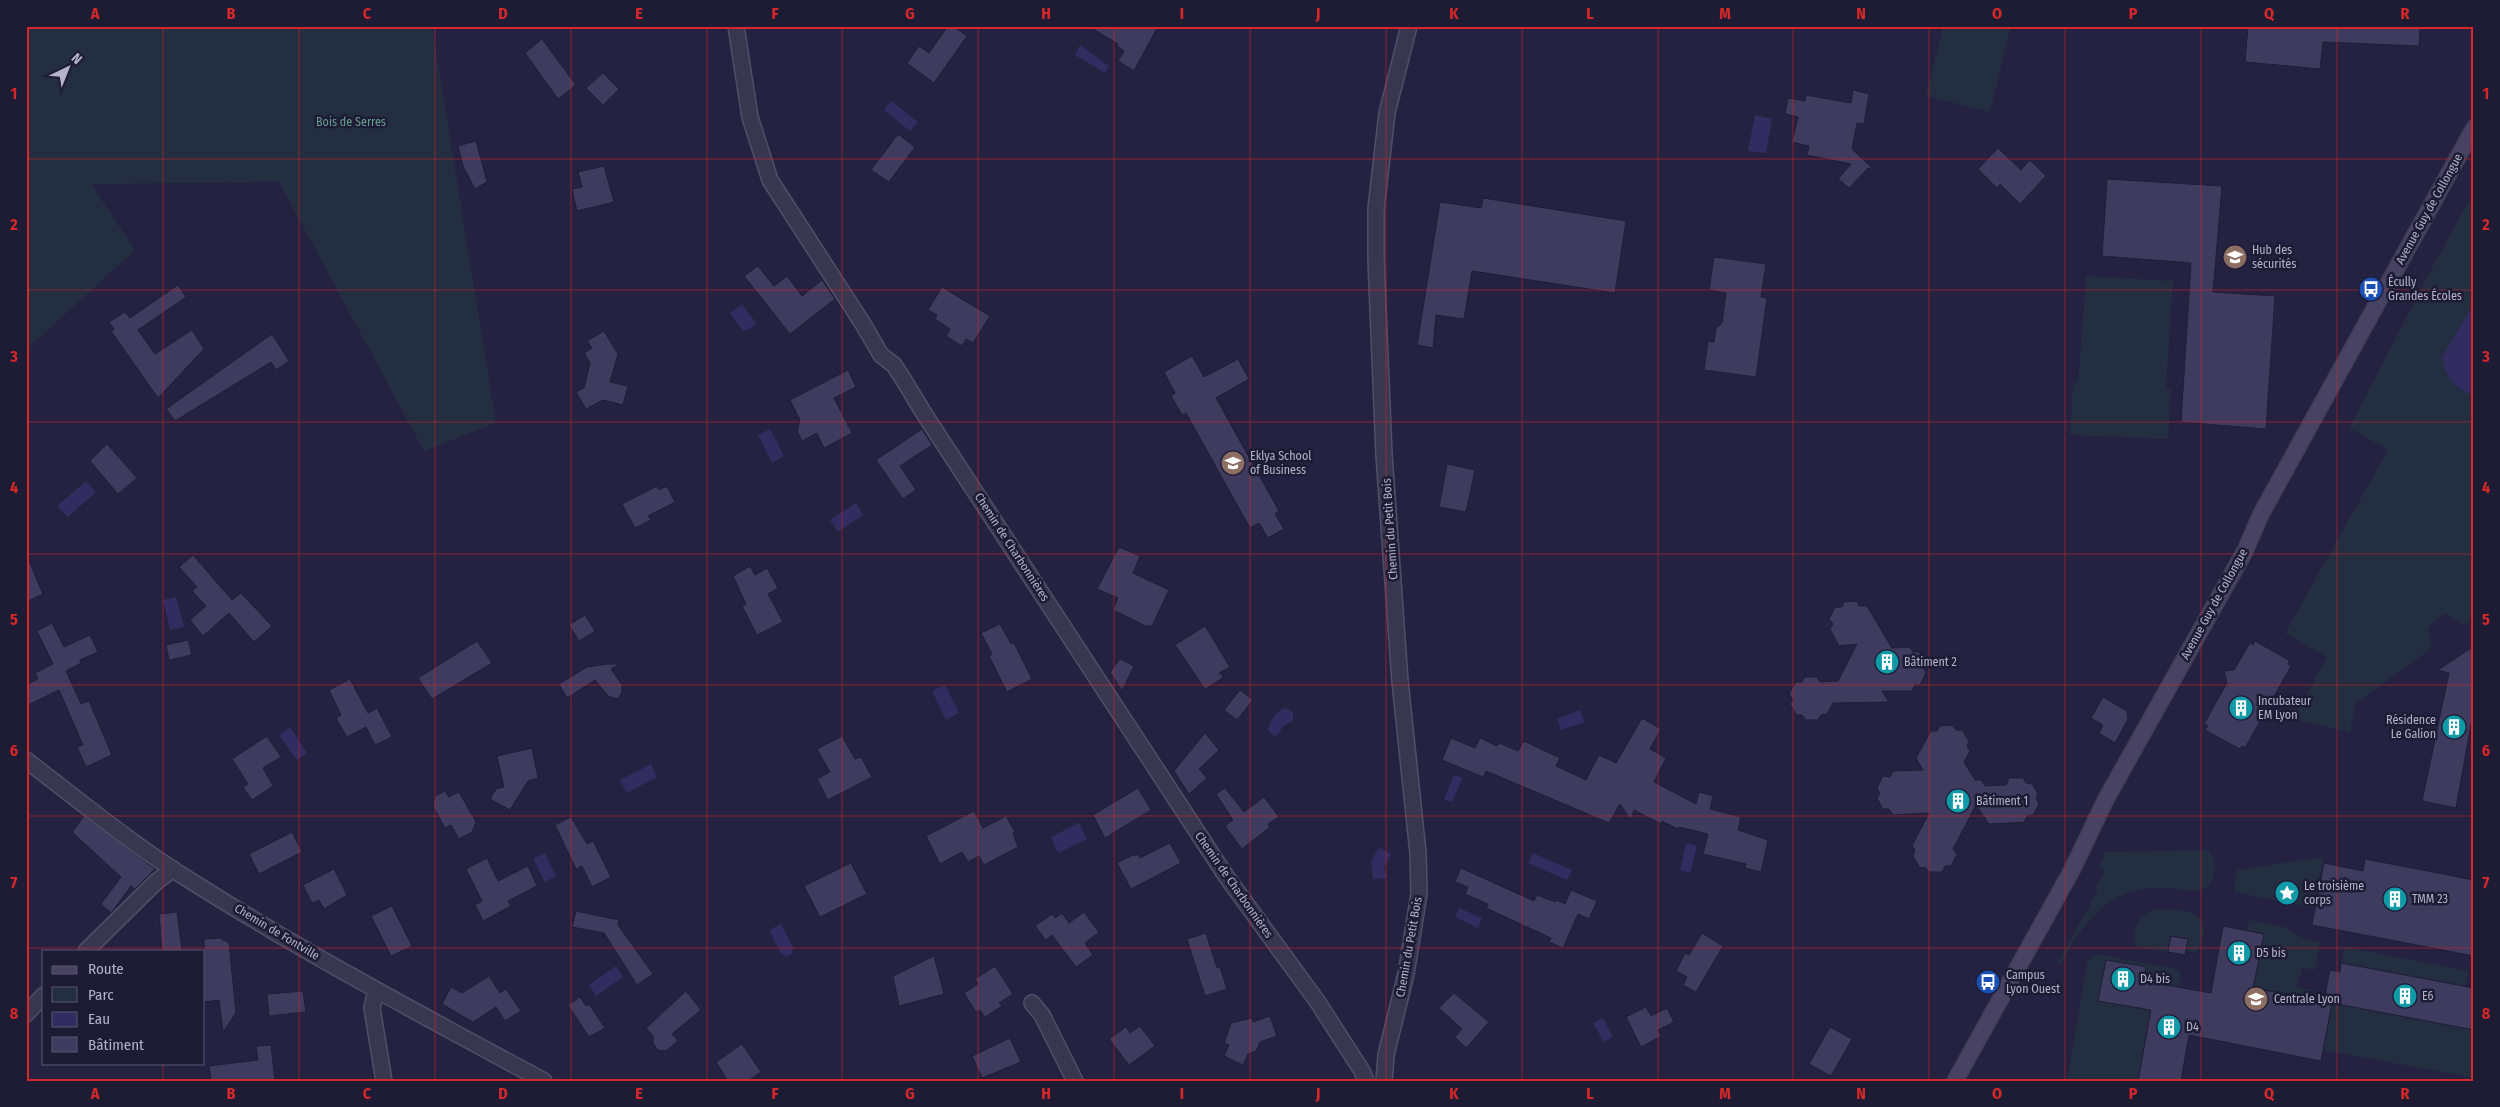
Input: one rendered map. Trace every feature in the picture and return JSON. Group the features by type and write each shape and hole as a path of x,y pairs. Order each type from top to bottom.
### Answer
{"main road":[{"name":"Avenue Guy de Collongue","path":"1955,1081 2072,870 2106,799 2245,550 2260,514 2474,128"}],"street":[{"name":"Chemin de Charbonnières","path":"736,26 750,117 770,180 881,355 894,365 1226,876 1317,1001 1366,1081"},
{"name":"Chemin du Petit Bois","path":"1384,1081 1386,1055 1406,974 1419,894 1418,852 1400,681 1383,438 1377,314 1376,209 1388,113 1409,26"},
{"name":"Chemin de Fontville","path":"26,760 173,869 376,990 544,1081"},
{"path":"87,950 156,882 173,869"},
{"path":"376,990 372,1008 384,1081"},
{"path":"26,1014 42,997"},
{"path":"1032,1003 1042,1016 1075,1081"},
{"name":"Chemin du Petit Bois","path":"1370,1081 1372,1069 1392,1032"},
{"name":"Chemin de Charbonnières","path":"1345,1044 1358,1081"}],"green space":[{"name":"Bois de Serres","path":"26,26 432,26 496,423 424,451 279,182 91,184 135,250 26,350"},
{"path":"1943,26 2011,26 1990,112 1926,96"},
{"path":"2474,192 2474,303 2442,357 2457,388 2474,396 2474,619 2465,625 2445,613 2428,628 2432,648 2356,703 2350,732 2293,719 2327,657 2285,633 2388,450 2349,428 2437,258"},
{"path":"2086,276 2173,281 2166,389 2171,390 2168,439 2070,435 2073,383 2078,383"},
{"path":"2207,850 2213,857 2215,867 2209,886 2197,891 2171,888 2146,889 2129,892 2114,899 2101,908 2090,920 2079,933 2061,964 2058,962 2097,892 2096,887 2105,870 2099,867 2105,852"},
{"path":"2324,857 2313,908 2234,892 2236,870"},
{"path":"2158,909 2189,912 2200,920 2203,926 2203,935 2200,947 2196,953 2186,951 2187,939 2171,936 2168,952 2136,947 2134,934 2138,922 2146,914"},
{"path":"2249,920 2284,927 2300,937 2320,942 2315,970 2302,968 2297,987 2311,990 2309,998 2236,984 2256,974 2264,934 2247,931"},
{"path":"2345,947 2469,971 2465,986 2341,963"},
{"path":"2096,954 2176,969 2181,975 2178,987 2141,990 2146,967 2106,960 2099,1001 2138,1008 2152,1003 2138,1081 2067,1081 2087,963"},
{"path":"2332,1003 2474,1030 2474,1078 2323,1050"}],"water":[{"path":"1080,45 1109,66 1105,73 1075,55"},
{"path":"891,101 918,122 910,131 884,110"},
{"path":"1755,115 1772,119 1766,153 1748,151"},
{"path":"2474,303 2474,396 2460,389 2452,381 2446,371 2442,357"},
{"path":"742,304 756,323 752,328 743,331 730,313"},
{"path":"770,429 784,456 772,463 758,435"},
{"path":"86,481 96,492 68,517 57,506"},
{"path":"856,503 863,515 838,532 830,520"},
{"path":"176,597 184,627 170,630 163,600"},
{"path":"945,685 959,713 946,720 932,691"},
{"path":"1286,708 1293,713 1293,721 1283,726 1277,736 1272,735 1268,729 1271,722 1277,713"},
{"path":"1580,710 1585,722 1561,730 1557,719"},
{"path":"290,727 307,753 297,760 279,735"},
{"path":"651,764 657,777 627,793 620,780"},
{"path":"1454,775 1463,778 1452,802 1444,799"},
{"path":"1079,823 1087,839 1058,853 1051,837"},
{"path":"1686,843 1697,846 1690,873 1680,870"},
{"path":"1379,847 1391,854 1384,867 1387,878 1373,879 1371,862"},
{"path":"545,853 556,876 545,882 533,859"},
{"path":"1533,853 1572,870 1567,880 1528,863"},
{"path":"1459,908 1482,918 1478,928 1455,917"},
{"path":"781,924 794,949 792,950 793,953 786,957 784,954 782,955 769,930"},
{"path":"616,966 623,977 596,996 589,985"},
{"path":"1603,1018 1613,1037 1604,1042 1593,1023"}],"building":[{"path":"948,26 953,26 967,36 934,83 907,63 919,46 929,53"},
{"path":"1088,26 1158,26 1134,71 1118,61 1124,51 1117,46 1118,44"},
{"path":"2248,26 2420,26 2419,46 2323,42 2320,69 2245,62"},
{"path":"542,39 576,85 558,99 525,53"},
{"path":"603,73 619,89 603,105 586,88"},
{"path":"1853,90 1869,94 1864,124 1857,123 1852,149 1873,169 1868,168 1849,188 1838,179 1851,164 1807,155 1809,146 1792,142 1798,117 1785,114 1788,98 1805,101 1806,95 1851,103"},
{"path":"898,134 915,147 889,182 871,170"},
{"path":"476,141 487,182 475,189 463,166 458,146"},
{"path":"1998,148 2021,170 2030,160 2046,176 2020,204 2000,184 1997,188 1978,169"},
{"path":"604,166 614,202 577,211 572,189 582,187 578,172"},
{"path":"2107,179 2222,186 2213,292 2275,296 2266,429 2181,422 2191,263 2102,256"},
{"path":"1483,198 1626,221 1615,293 1472,271 1464,319 1436,315 1433,348 1417,345 1440,202 1481,208"},
{"path":"1714,257 1766,264 1761,297 1767,298 1756,377 1704,370 1708,341 1714,342 1716,328 1722,323 1726,293 1709,290"},
{"path":"758,266 774,286 787,276 802,296 822,280 835,299 790,334 744,276"},
{"path":"178,285 186,297 138,330 155,354 192,330 204,349 158,398 111,331 114,329 109,322 125,312 130,318"},
{"path":"942,287 990,316 973,343 966,339 962,346 946,336 950,329 935,319 937,315 928,310"},
{"path":"604,331 618,354 610,382 628,386 623,405 603,400 586,409 576,392 584,388 590,363 584,353 592,348 587,341"},
{"path":"272,334 289,361 276,370 271,362 175,421 166,409"},
{"name":"Eklya School of Business","path":"1192,356 1204,377 1238,359 1249,379 1216,398 1279,511 1275,514 1284,529 1268,538 1259,523 1250,528 1186,413 1182,415 1171,396 1175,393 1164,372"},
{"path":"848,370 856,387 834,398 852,433 824,448 817,433 802,441 797,431 800,420 790,400"},
{"path":"922,429 932,445 900,466 916,490 903,499 876,460"},
{"path":"107,444 137,478 118,494 90,461"},
{"path":"1447,464 1475,470 1466,512 1439,507"},
{"path":"657,486 659,490 667,486 675,502 648,516 651,520 635,528 622,504"},
{"path":"1119,547 1140,556 1133,573 1169,590 1152,626 1146,626 1113,610 1118,598 1097,589"},
{"path":"26,554 43,594 26,602"},
{"path":"193,555 232,600 241,593 272,626 254,642 229,613 203,636 190,620 206,606 192,591 197,587 179,567"},
{"path":"750,566 755,575 767,568 778,588 768,594 783,622 757,635 742,606 746,604 733,576"},
{"name":"Bâtiment 2","path":"1857,601 1859,606 1867,606 1892,648 1910,647 1913,652 1919,652 1926,663 1923,668 1926,673 1920,685 1915,685 1912,691 1882,691 1889,702 1833,703 1827,714 1821,715 1818,720 1806,720 1802,715 1797,715 1790,704 1793,699 1789,694 1796,682 1802,682 1805,677 1817,677 1820,682 1838,681 1857,644 1839,646 1830,629 1833,624 1829,619 1835,607 1842,607 1844,602"},
{"path":"585,615 595,631 579,641 569,625"},
{"path":"52,623 64,647 90,635 98,652 80,660 81,663 66,671 81,704 89,701 112,755 86,767 77,747 83,745 59,690 26,706 26,685 38,679 35,673 53,664 37,631"},
{"path":"1000,624 1011,644 1014,643 1032,679 1007,692 989,656 992,654 981,633"},
{"path":"1205,626 1230,667 1219,673 1224,677 1205,689 1175,645"},
{"path":"188,640 192,655 169,660 166,645"},
{"path":"477,641 492,663 432,699 418,678"},
{"name":"Incubateur EM Lyon","path":"2255,641 2290,661 2288,664 2291,666 2245,748 2242,746 2240,749 2205,730 2208,726 2204,724 2227,683 2224,671 2234,670 2250,643 2253,645"},
{"name":"Résidence Le Galion","path":"2474,646 2474,708 2456,808 2422,801 2449,673 2438,670"},
{"path":"1120,659 1134,666 1122,691 1110,672"},
{"path":"620,664 611,669 622,685 622,692 618,699 608,696 595,680 567,698 559,684 587,667"},
{"path":"350,679 368,713 377,708 392,737 375,745 366,727 347,737 336,718 341,715 329,690"},
{"path":"1240,690 1253,700 1237,720 1224,710"},
{"path":"2103,697 2127,711 2128,719 2115,743 2099,733 2103,725 2091,718"},
{"path":"1642,718 1661,729 1650,749 1666,758 1654,782 1696,804 1699,792 1713,796 1710,809 1741,817 1738,830 1768,840 1761,872 1745,868 1746,864 1703,854 1708,834 1679,827 1678,829 1662,821 1661,824 1634,810 1631,820 1620,804 1609,823 1486,771 1483,777 1442,760 1451,738 1475,748 1480,738 1497,746 1499,743 1518,751 1524,741 1560,758 1556,766 1586,780 1599,755 1616,763"},
{"name":"Bâtiment 1","path":"1952,725 1956,730 1962,730 1969,741 1967,747 1970,751 1964,762 1975,780 1981,780 1985,786 2006,785 2009,778 2023,778 2026,783 2032,784 2038,794 2036,798 2039,804 2033,815 2027,816 2024,822 1989,824 1976,805 1953,849 1957,854 1951,866 1945,866 1942,872 1929,872 1925,867 1920,868 1913,856 1915,850 1912,846 1929,813 1893,815 1889,809 1883,809 1877,798 1880,793 1877,788 1883,776 1890,777 1893,771 1923,770 1916,758 1931,731 1937,731 1940,726"},
{"path":"1205,733 1219,750 1199,769 1207,778 1189,794 1174,771"},
{"path":"267,736 281,757 263,768 273,786 252,800 243,787 248,784 232,759"},
{"path":"842,736 855,759 861,757 872,777 828,800 817,779 830,772 817,749"},
{"path":"532,748 538,778 528,781 510,810 490,799 496,789 504,787 497,756"},
{"path":"1138,788 1151,810 1105,838 1093,815"},
{"path":"1225,788 1244,812 1264,797 1279,817 1268,824 1270,827 1242,849 1225,826 1233,820 1216,794"},
{"path":"445,791 449,797 459,792 476,822 472,832 459,839 451,825 445,828 433,806 435,796"},
{"path":"974,811 983,828 1006,816 1015,832 1013,833 1018,847 984,865 979,856 968,862 962,852 940,864 926,836"},
{"path":"84,816 155,869 135,889 131,886 111,913 101,904 121,877 72,832"},
{"path":"571,817 587,844 593,841 611,877 592,887 582,866 576,869 555,825"},
{"path":"292,832 302,852 259,874 249,854"},
{"path":"1170,843 1181,863 1131,889 1117,863 1133,855 1138,854 1140,858"},
{"path":"487,858 498,881 528,866 537,886 508,901 511,906 483,921 475,905 482,901 466,869"},
{"name":"TMM 23","path":"2365,859 2474,880 2474,956 2312,925 2324,863 2363,871"},
{"path":"851,863 867,894 820,917 804,886"},
{"path":"1461,868 1534,901 1537,895 1565,904 1571,890 1597,901 1589,919 1578,914 1563,948 1549,942 1551,938 1486,908 1488,904 1465,894 1468,887 1455,882"},
{"path":"334,869 347,895 324,909 319,900 312,903 303,885"},
{"path":"392,906 412,946 391,956 371,916"},
{"path":"576,911 619,920 618,925 653,974 637,985 604,933 572,927"},
{"path":"177,912 182,950 162,950 159,914"},
{"path":"1084,912 1099,932 1085,943 1093,955 1076,967 1052,935 1046,940 1035,926 1052,914 1055,918 1062,913 1069,923"},
{"path":"2223,926 2264,934 2253,988 2324,1001 2330,970 2340,972 2341,963 2474,988 2474,1030 2332,1003 2321,1061 2189,1035 2181,1081 2138,1081 2151,1010 2098,1001 2106,960 2146,967 2143,981 2211,993"},
{"path":"1206,933 1217,968 1220,967 1227,989 1205,996 1187,939"},
{"path":"1702,933 1723,946 1696,992 1683,985 1687,977 1676,971 1685,953 1689,955"},
{"path":"2171,936 2188,939 2185,955 2168,952"},
{"path":"220,938 229,943 236,1013 223,1032 219,1000 205,1002 204,939"},
{"path":"934,956 944,994 899,1006 893,976"},
{"path":"995,966 1013,994 999,1003 1002,1006 985,1017 980,1010 976,1012 964,993 978,984 975,979"},
{"path":"489,976 500,993 506,989 521,1011 505,1021 496,1007 473,1022 442,1004 451,987 462,993"},
{"path":"303,991 306,1012 269,1016 267,994"},
{"path":"686,991 701,1010 672,1034 678,1041 666,1051 658,1050 653,1043 653,1036 646,1028"},
{"path":"1454,993 1489,1022 1466,1048 1455,1037 1462,1029 1439,1008"},
{"path":"580,997 586,1006 589,1004 605,1028 589,1037 568,1005"},
{"path":"1646,1007 1651,1016 1667,1008 1674,1022 1658,1030 1661,1036 1641,1047 1626,1017"},
{"path":"1270,1016 1277,1036 1260,1042 1256,1051 1248,1054 1243,1065 1224,1056 1229,1045 1224,1043 1231,1023 1252,1018 1253,1022"},
{"path":"1140,1026 1155,1046 1129,1065 1109,1039 1126,1027 1130,1033"},
{"path":"1830,1027 1852,1039 1831,1076 1809,1064"},
{"path":"1010,1038 1021,1062 982,1078 972,1056"},
{"path":"742,1044 761,1072 748,1081 728,1081 716,1062"},
{"path":"271,1045 275,1081 211,1081 209,1066 258,1060 256,1046"}],"place":[{"name":"Hub des sécurités","path":"2235,257"},
{"name":"Écully Grandes Écoles","path":"2371,289"},
{"name":"Eklya School of Business","path":"1233,463"},
{"name":"Bâtiment 2","path":"1887,662"},
{"name":"Incubateur EM Lyon","path":"2241,708"},
{"name":"Résidence Le Galion","path":"2454,727"},
{"name":"Bâtiment 1","path":"1958,801"},
{"name":"Le troisième corps","path":"2287,893"},
{"name":"TMM 23","path":"2395,899"},
{"name":"D5 bis","path":"2239,953"},
{"name":"D4 bis","path":"2123,979"},
{"name":"Campus Lyon Ouest","path":"1988,982"},
{"name":"E6","path":"2405,996"},
{"name":"Centrale Lyon","path":"2256,999"},
{"name":"D4","path":"2169,1027"}]}
